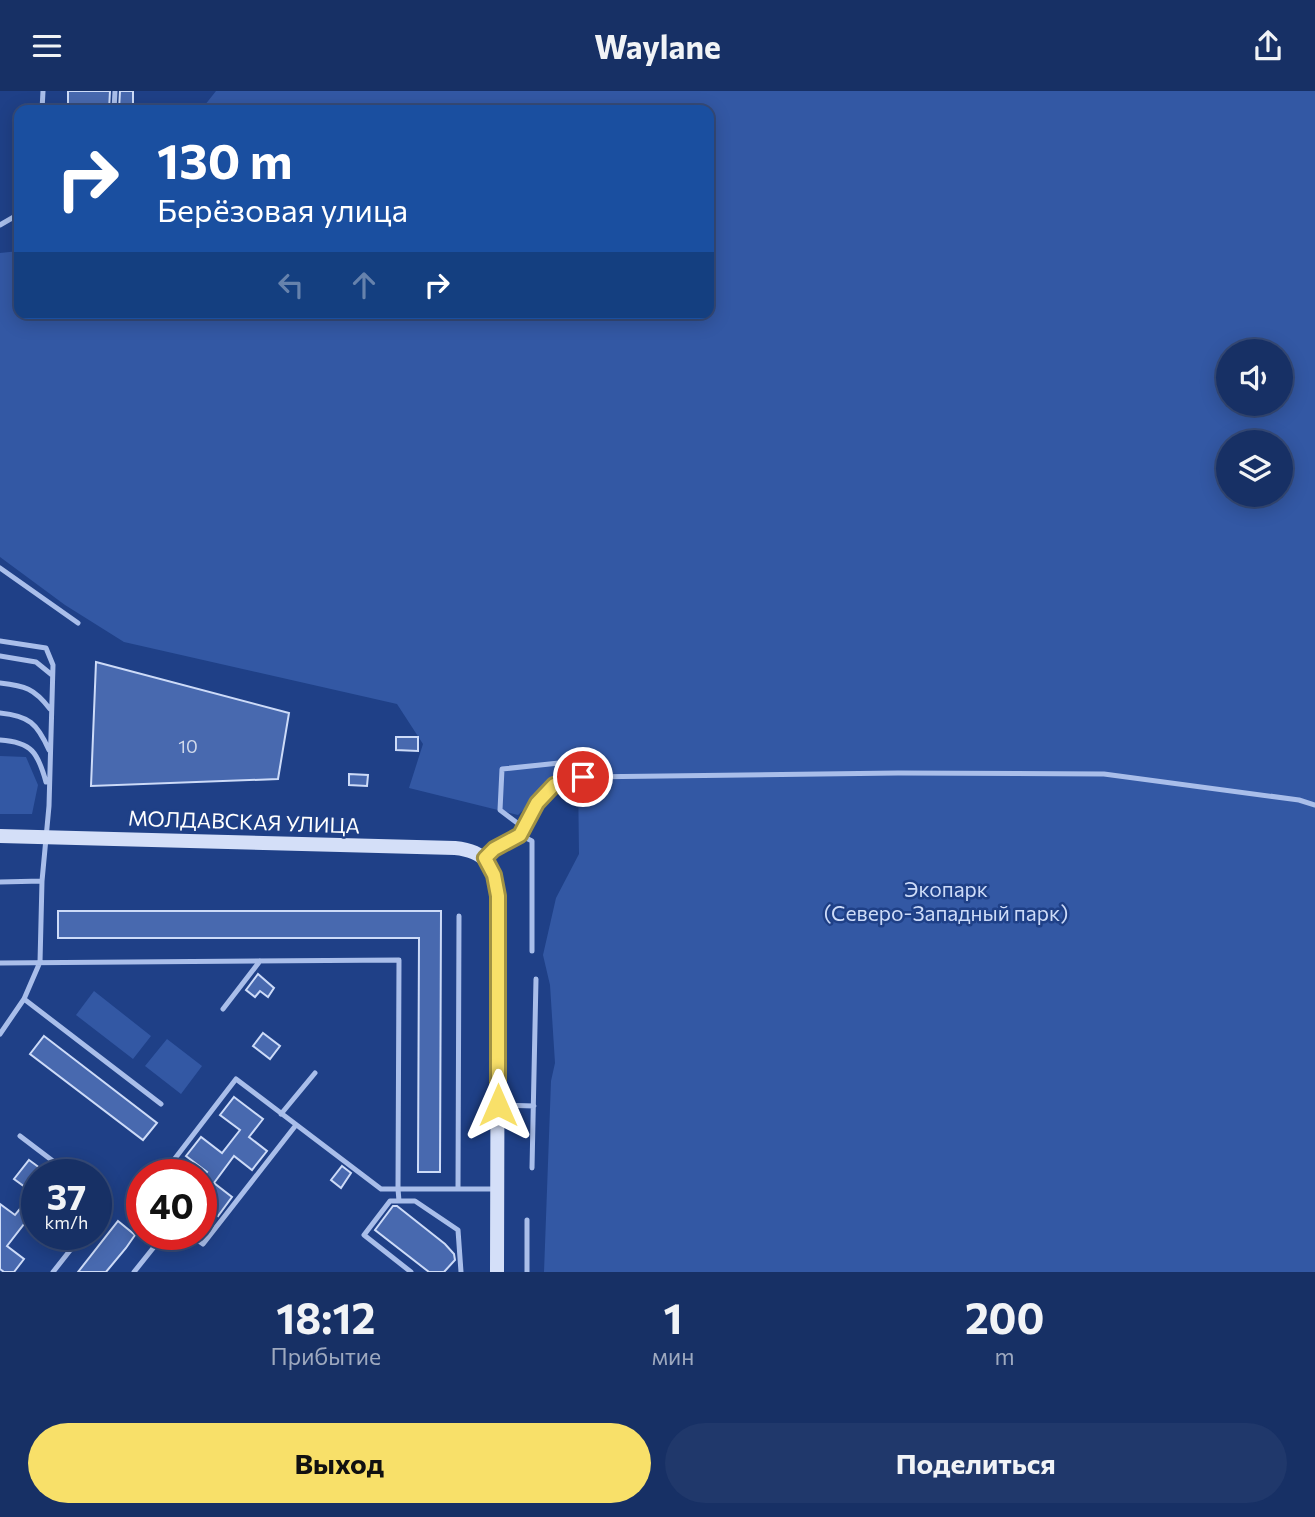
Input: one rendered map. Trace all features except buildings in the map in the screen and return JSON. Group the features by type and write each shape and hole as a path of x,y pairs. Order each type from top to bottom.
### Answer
{"street":[{"name":"МОЛДАВСКАЯ УЛИЦА","path":"0,836 454,848 470,849 485,858"},
{"path":"485,858 494,875 498,896 497,1272"}],"lane":[{"path":"0,568 78,623"},
{"path":"0,641 46,648 52,665 40,962 24,999 2,1026 0,1034"},
{"path":"0,656 36,662 52,675"},
{"path":"0,683 24,686 39,695 51,711"},
{"path":"0,713 19,715 33,723 50,750"},
{"path":"0,740 19,741 31,749 40,761 48,789"},
{"path":"524,828 500,810 502,769 559,763"},
{"path":"485,858 494,849 520,835 537,803 554,785 583,777 1104,773 1315,804"},
{"path":"520,835 533,841 532,951"},
{"path":"0,882 42,881"},
{"path":"458,1189 459,916"},
{"path":"0,963 399,960 399,1201"},
{"path":"223,1009 260,961"},
{"path":"532,1168 536,979"},
{"path":"24,999 161,1104"},
{"path":"281,1114 315,1073"},
{"path":"175,1159 236,1079 381,1189 498,1189"},
{"path":"498,1105 534,1106"},
{"path":"217,1226 296,1125"},
{"path":"20,1136 50,1159"},
{"path":"411,1272 364,1235 390,1201 415,1201 458,1230 461,1272"},
{"path":"527,1220 527,1272"},
{"path":"53,1272 70,1250"},
{"path":"134,1272 152,1250"}],"green space":[{"name":"Экопарк (Северо-Западный парк)","path":"216,91 1315,91 1315,1272 544,1272 551,1081 555,1063 550,985 543,955 556,898 579,854 578,774 555,779 518,815 409,788 423,744 397,704 124,642 65,605 0,557 0,253 14,252 14,319 714,319 714,105 205,105"},
{"path":"0,756 26,757 38,785 32,814 0,814"},
{"path":"94,991 151,1036 133,1059 76,1015"},
{"path":"167,1039 202,1066 181,1094 145,1066"}],"route":[{"path":"498,1105 498,896 494,875 485,858 494,849 520,835 537,803 554,785 583,777"}]}
